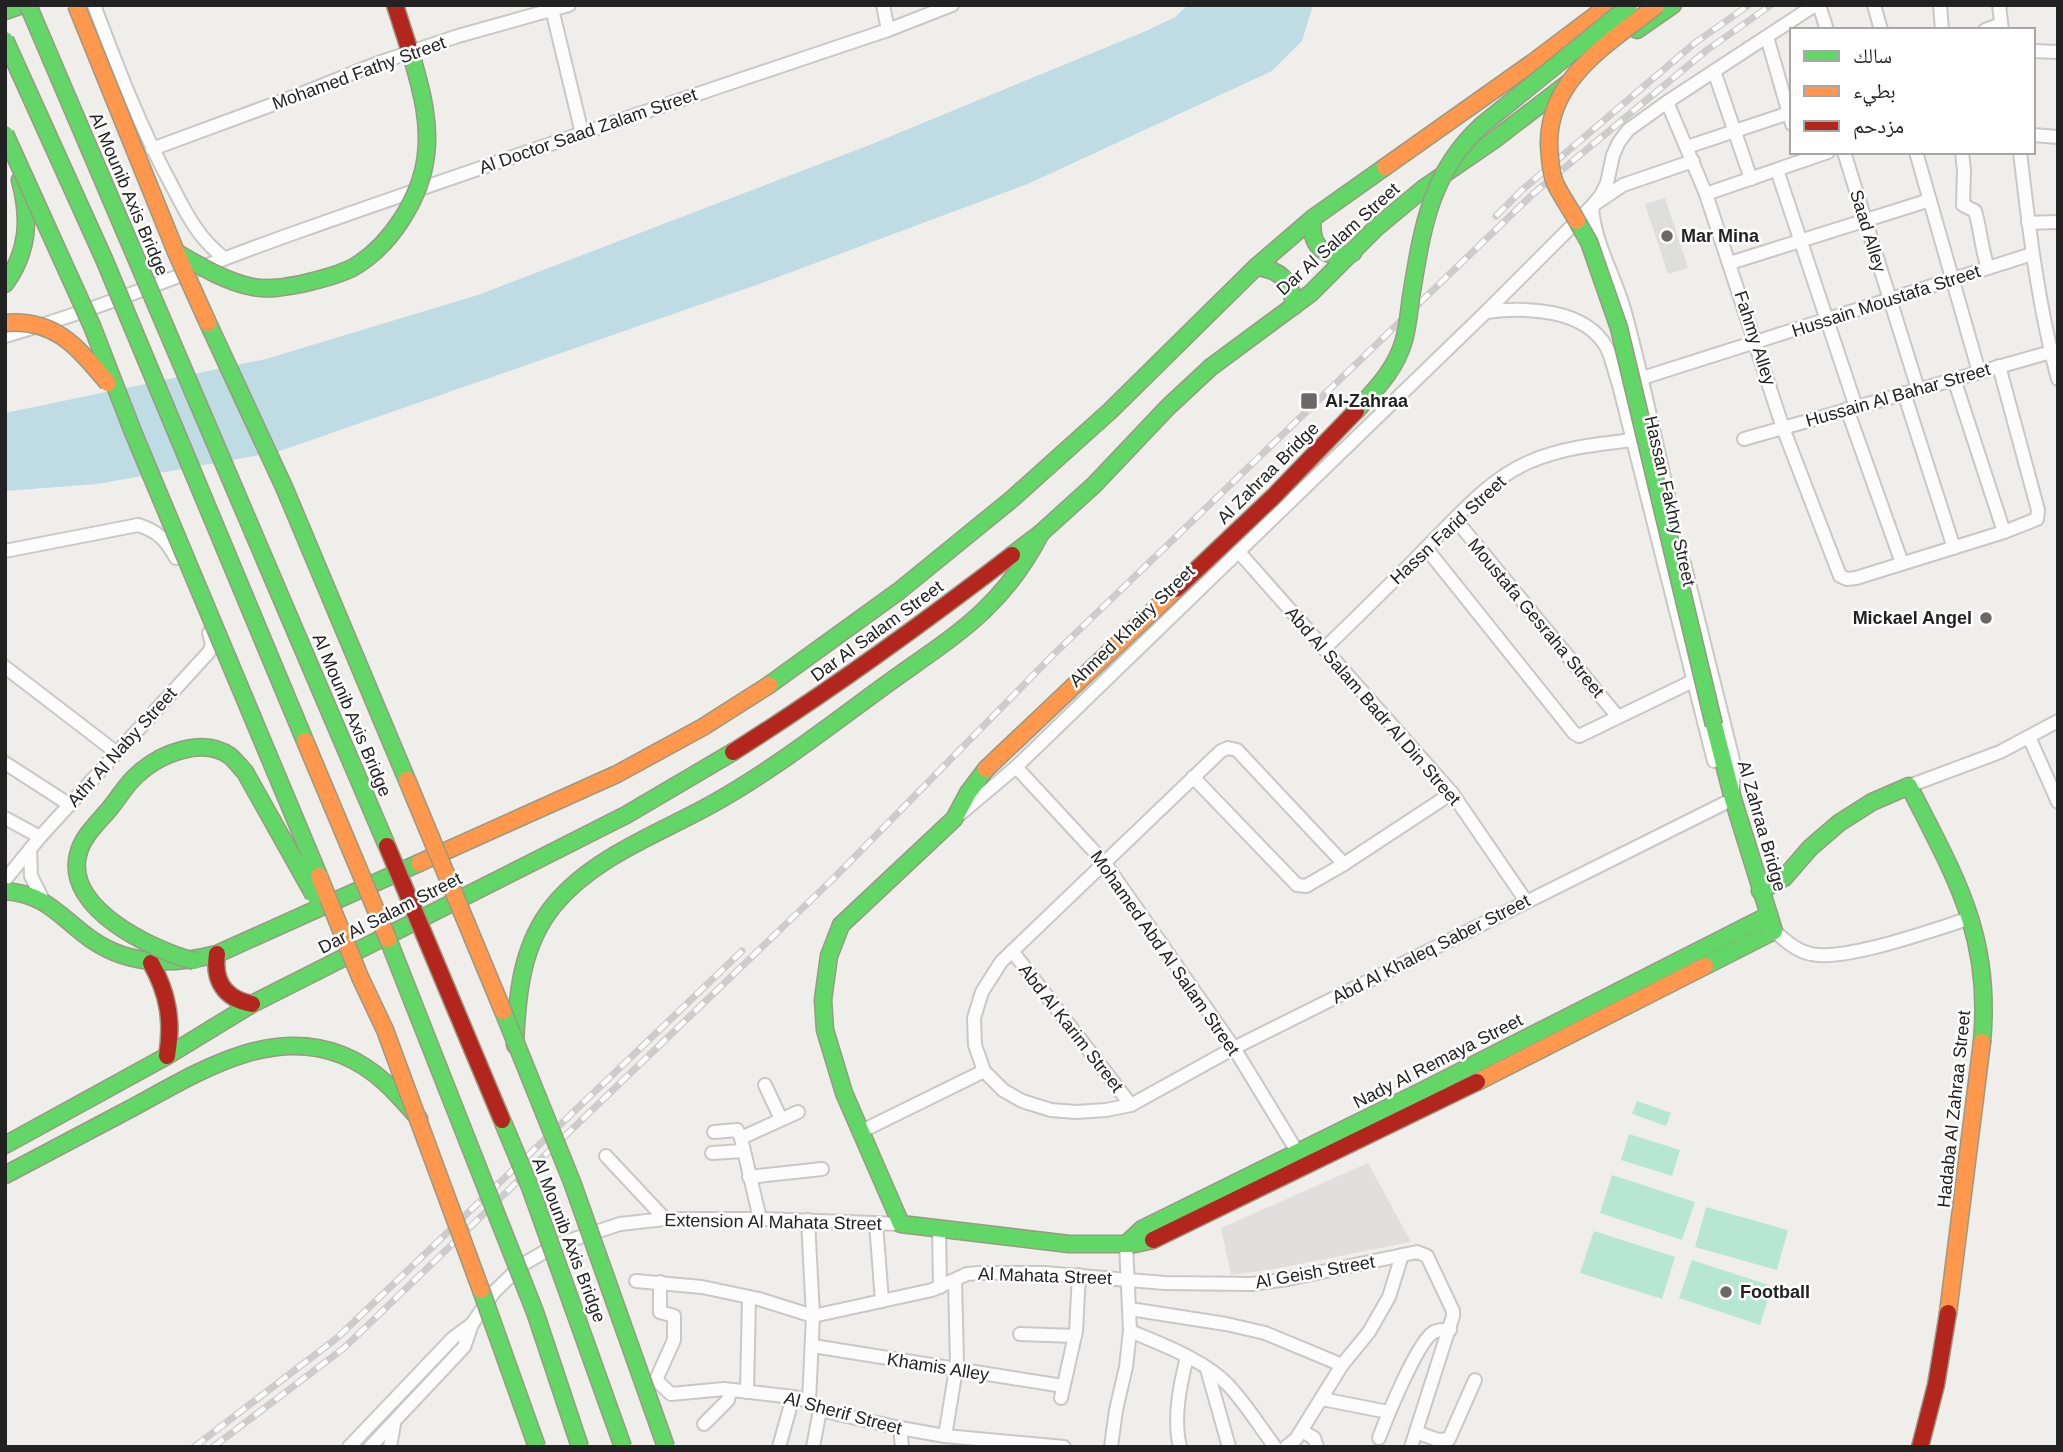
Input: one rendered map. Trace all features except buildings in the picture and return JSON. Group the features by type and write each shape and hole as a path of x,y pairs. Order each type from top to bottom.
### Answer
{"main road":[{"path":"5,11 22,5"},
{"name":"Al Mounib Axis Bridge","path":"28,5 530,1187 623,1447"},
{"name":"Al Mounib Axis Bridge","path":"76,5 176,252 284,487 479,953 572,1182 666,1447"},
{"path":"176,252 225,278 250,287 280,288 318,281 353,267 377,248 414,197 424,170 425,111 395,5"},
{"name":"Dar Al Salam Street","path":"5,891 19,892 43,900 64,914 95,943 122,956 151,963 194,961 217,954 617,774 703,727 782,677 899,591 1012,499 1110,411 1256,267 1313,218 1609,5"},
{"name":"Al Zahraa Bridge","path":"1657,5 1578,69 1568,81 1549,126 1550,164 1555,182 1589,242 1619,328 1714,725 1729,800 1772,923"},
{"name":"Dar Al Salam Street","path":"5,1145 167,1056 252,1004 573,843 731,754 868,663 1041,533 1119,461 1189,387 1235,347 1294,306 1353,253 1376,228 1424,188 1504,133 1673,5"},
{"name":"Al Zahraa Bridge","path":"954,819 968,793 986,769 1274,496 1379,389 1394,366 1404,341 1424,221 1436,187 1450,162 1481,125 1629,6"},
{"path":"5,40 104,259 284,695 379,915 530,1300 580,1447"},
{"path":"5,284 14,274 25,249 29,222 25,195 7,138"},
{"path":"7,138 92,326 118,395 278,773 360,977 385,1030 537,1447"},
{"path":"1313,218 1312,239 1320,250 1340,257 1353,253"},
{"path":"1256,267 1270,268 1283,276 1292,289 1294,306"},
{"path":"5,323 26,322 41,325 62,335 79,350 118,395"},
{"path":"515,1045 516,997 523,964 542,924 555,905 578,881 747,784 928,655 996,601 1021,570 1041,533"},
{"path":"194,961 150,947 116,925 85,892 78,873 77,860 79,847 139,772 177,751 210,748 229,756 245,772 360,977"},
{"path":"1760,891 1784,878 1810,848 1839,823 1872,802 1909,786"},
{"name":"Hadaba Al Zahraa Street","path":"1909,786 1971,918 1981,957 1985,998 1980,1065 1940,1369 1920,1447"},
{"name":"Ahmed Khairy Street","path":"901,1224 844,1093 825,1030 823,1000 829,957 841,925 954,819"},
{"name":"Nady Al Remaya Street","path":"1126,1244 1142,1229 1772,923"},
{"name":"Nady Al Remaya Street","path":"901,1224 1069,1244 1143,1243 1171,1232 1436,1103 1772,923"},
{"path":"217,954 215,970 224,991 237,1001 252,1004"},
{"path":"151,963 168,1001 171,1029 167,1056"},
{"path":"5,1175 215,1064 261,1048 285,1045 309,1047 333,1052 355,1061 376,1073 420,1120"}],"street":[{"path":"94,5 152,149 200,237 224,258"},
{"name":"Mohamed Fathy Street","path":"152,149 552,7 569,5"},
{"path":"883,5 888,30"},
{"name":"Al Doctor Saad Zalam Street","path":"5,336 68,317 224,258 888,30 952,5"},
{"path":"1592,206 1607,183 1613,155 1628,130 1817,5 1826,28"},
{"path":"1874,5 1880,28"},
{"path":"1940,5 1942,28"},
{"path":"1999,5 2002,27"},
{"path":"552,7 582,133"},
{"path":"1687,147 1735,131 1790,118 1787,89 1767,37"},
{"path":"2035,51 2058,51"},
{"path":"1714,71 1751,179"},
{"name":"Fahmy Alley","path":"1667,102 1706,194 1783,428 1840,576 1847,579 1856,578 1902,563"},
{"path":"2035,135 2058,136"},
{"name":"Saad Alley","path":"1845,154 1918,390"},
{"path":"1917,154 1979,372"},
{"path":"1962,154 1963,205 1975,211 1983,236 1980,245 1988,268"},
{"path":"2020,154 2032,254 2058,379"},
{"path":"1706,194 1777,170 1801,157"},
{"name":"Ahmed Khairy Street","path":"954,819 1016,767 1592,206 1623,185 1693,162"},
{"path":"1777,170 1902,563 2004,532 2037,519 2038,510 1999,366"},
{"path":"1730,263 1930,200"},
{"name":"Hassan Fakhry Street","path":"1592,206 1596,234 1623,306 1733,760 1729,800"},
{"path":"2028,223 2058,222"},
{"name":"Hussain Moustafa Street","path":"1619,385 2032,254"},
{"name":"Hassan Fakhry Street","path":"1486,312 1510,309 1556,314 1595,332 1607,349 1619,385 1693,681 1729,800"},
{"name":"Hussain Al Bahar Street","path":"1744,439 2051,352"},
{"path":"1954,379 2004,532"},
{"path":"1904,393 1954,548"},
{"name":"Hassn Farid Street","path":"1324,649 1455,519 1504,475 1554,453 1633,440"},
{"name":"Moustafa Gesraha Street","path":"1455,519 1618,717"},
{"name":"Athr Al Naby Street","path":"5,551 138,525 153,530 166,540 176,557 212,644 209,652 40,837 5,880"},
{"name":"Moustafa Gesraha Street","path":"1426,548 1574,733 1583,735 1693,681"},
{"name":"Abd Al Salam Badr Al Din Street","path":"1238,551 1452,793 1526,901"},
{"path":"5,667 117,753"},
{"path":"1909,786 1970,765 2058,721"},
{"path":"2029,737 2058,802"},
{"path":"862,1131 984,1071 975,1045 974,1018 982,992 1001,962 1221,751 1228,748 1237,750 1344,864"},
{"path":"5,763 70,805"},
{"name":"Mohamed Abd Al Salam Street","path":"1016,767 1104,862 1234,1048 1298,1153"},
{"path":"1194,777 1297,885 1306,886 1452,793"},
{"name":"Abd Al Khaleq Saber Street","path":"984,1071 1003,1090 1022,1101 1051,1110 1076,1112 1131,1105 1234,1048 1729,800"},
{"path":"5,818 40,837"},
{"path":"30,849 31,876 43,900"},
{"path":"1772,923 1794,947 1808,954 1823,956 1892,941 1971,918"},
{"name":"Abd Al Karim Street","path":"1012,951 1131,1105"},
{"path":"765,1084 780,1119"},
{"path":"712,1153 742,1145 780,1119 798,1112"},
{"path":"714,1132 737,1130 760,1219"},
{"path":"606,1156 665,1219"},
{"path":"749,1177 822,1169"},
{"name":"Extension Al Mahata Street","path":"472,1324 494,1292 522,1265 555,1245 620,1224 665,1219 760,1219 901,1224"},
{"path":"808,1220 813,1316 809,1401"},
{"path":"876,1223 882,1301"},
{"path":"939,1228 940,1287"},
{"path":"1111,1447 1130,1331 1126,1244"},
{"name":"Al Geish Street","path":"1129,1279 1165,1283 1252,1284 1417,1252 1427,1256 1453,1311 1450,1330"},
{"path":"1286,1447 1302,1431 1342,1365 1369,1332 1389,1297 1402,1255"},
{"name":"Al Mahata Street","path":"636,1281 702,1287 749,1297 813,1316 940,1287 979,1273 1044,1273 1129,1279"},
{"path":"1020,1334 1075,1336 1079,1275"},
{"path":"945,1436 957,1370 955,1280"},
{"name":"Al Sherif Street","path":"660,1282 660,1312 674,1316 674,1340 656,1376 657,1382 671,1394 730,1390 793,1397 809,1401 820,1410 900,1428 945,1436 1062,1447"},
{"path":"747,1392 749,1297"},
{"path":"1130,1309 1265,1333 1342,1365"},
{"path":"349,1447 458,1332 472,1324"},
{"path":"376,1444 464,1347 472,1324"},
{"path":"1379,1438 1407,1372 1427,1338 1438,1330 1450,1330 1411,1447"},
{"path":"1130,1331 1187,1357 1229,1385 1275,1447"},
{"name":"Khamis Alley","path":"813,1346 957,1370 1062,1392 1075,1336"},
{"path":"1180,1447 1178,1415 1181,1379 1187,1357"},
{"path":"1207,1369 1229,1447"},
{"path":"1416,1432 1437,1443 1452,1435 1475,1380"},
{"path":"704,1424 728,1400 730,1390"},
{"path":"779,1447 793,1397"},
{"path":"1322,1399 1388,1412"},
{"path":"376,1444 385,1410"},
{"path":"813,1447 820,1410"},
{"path":"390,1447 394,1424"},
{"path":"900,1428 902,1447"},
{"path":"1302,1431 1314,1438 1317,1447"}],"shaded area":[{"name":"Mar Mina","path":"1665,198 1688,268 1668,274 1645,204"},
{"path":"1368,1163 1411,1242 1231,1275 1221,1228"}],"green space":[{"path":"1637,1101 1671,1113 1666,1126 1632,1114"},
{"path":"1629,1134 1680,1150 1672,1176 1621,1160"},
{"path":"1612,1175 1695,1202 1682,1240 1600,1213"},
{"path":"1706,1207 1788,1230 1777,1270 1695,1247"},
{"path":"1594,1231 1675,1257 1662,1299 1580,1273"},
{"name":"Football","path":"1692,1260 1772,1286 1760,1325 1679,1298"}],"water":[{"path":"1188,5 1313,5 1302,41 1272,71 1030,183 762,283 277,452 97,484 5,491 5,413 266,359 478,295 872,144 1146,31 1175,17"}],"railway":[{"path":"1496,216 1522,190 1696,42 1749,5"},
{"path":"213,1447 344,1348 836,876 1054,654 1534,193 1707,50 1771,5"},
{"path":"194,1447 337,1338 742,951"}],"traffic: fast":[{"path":"5,11 22,5"},
{"path":"28,5 387,846"},
{"path":"1637,30 1673,5"},
{"path":"1356,411 1385,378 1400,350 1424,227 1439,184 1450,164 1481,126 1629,6"},
{"path":"5,40 104,259 305,741"},
{"path":"176,252 223,277 243,285 265,288 327,278 366,259 379,248 401,220 418,188 423,171 427,143 426,119 413,61"},
{"path":"1012,555 1094,485 1168,407 1211,367 1311,293 1376,228 1424,188 1494,140 1568,83"},
{"path":"5,134 92,326 133,432 319,876"},
{"path":"769,685 899,591 1012,499 1110,411 1256,267 1313,218 1385,167"},
{"path":"5,284 19,259 25,234 25,208 20,180"},
{"path":"1313,218 1314,236 1321,249 1334,255 1353,253"},
{"path":"1577,221 1589,242 1619,328 1714,725"},
{"path":"1256,267 1272,271 1283,278 1291,290 1294,306"},
{"path":"208,323 284,487 407,780"},
{"path":"515,1045 517,1008 528,954 543,920 570,888 608,859 756,778 948,640 989,606 1025,561 1041,533"},
{"path":"1705,966 1774,931 1733,799 1714,725"},
{"path":"194,961 157,947 116,924 98,909 85,893 78,875 78,855 87,835 130,781 158,760 182,750 195,748 219,750 230,756 245,772 314,895"},
{"path":"5,1145 167,1056 252,1004 626,815 733,752"},
{"path":"986,769 968,793 954,819 841,925 829,956 823,1000 825,1030 844,1093 901,1224 1069,1244 1135,1244 1153,1240"},
{"path":"1760,891 1784,878 1810,848 1839,823 1872,802 1909,786 1955,879 1975,938 1984,1004 1982,1042"},
{"path":"5,891 39,900 99,945 115,952 131,958 182,960 217,954 419,863"},
{"path":"1126,1244 1142,1229 1769,915"},
{"path":"388,939 535,1312 580,1447"},
{"path":"503,1011 572,1182 666,1447"},
{"path":"5,1175 204,1070 258,1050 286,1046 314,1047 354,1060 385,1082 419,1119"},
{"path":"502,1120 530,1187 623,1447"},
{"path":"481,1290 537,1447"}],"traffic: slow":[{"path":"76,5 176,252 208,323"},
{"path":"1385,167 1609,5"},
{"path":"1577,221 1553,178 1549,145 1551,121 1570,81 1585,64 1657,5"},
{"path":"5,323 38,325 52,331 75,347 108,383"},
{"path":"986,769 1176,589"},
{"path":"419,863 617,774 703,727 769,685"},
{"path":"305,741 388,939"},
{"path":"407,780 503,1011"},
{"path":"319,876 360,977 385,1030 481,1290"},
{"path":"1477,1082 1705,966"},
{"path":"1948,1313 1982,1042"}],"traffic: jam":[{"path":"395,5 413,61"},
{"path":"1176,589 1274,496 1356,411"},
{"path":"733,752 875,656 1012,555"},
{"path":"387,846 502,1120"},
{"path":"217,954 217,972 223,987 235,998 252,1004"},
{"path":"151,963 162,985 168,1008 167,1056"},
{"path":"1153,1240 1477,1082"},
{"path":"1920,1447 1936,1385 1948,1313"}],"place":[{"name":"Mar Mina","path":"1667,236"},
{"name":"Al-Zahraa","path":"1309,401"},
{"name":"Mickael Angel","path":"1986,618"},
{"name":"Football","path":"1726,1292"}]}
